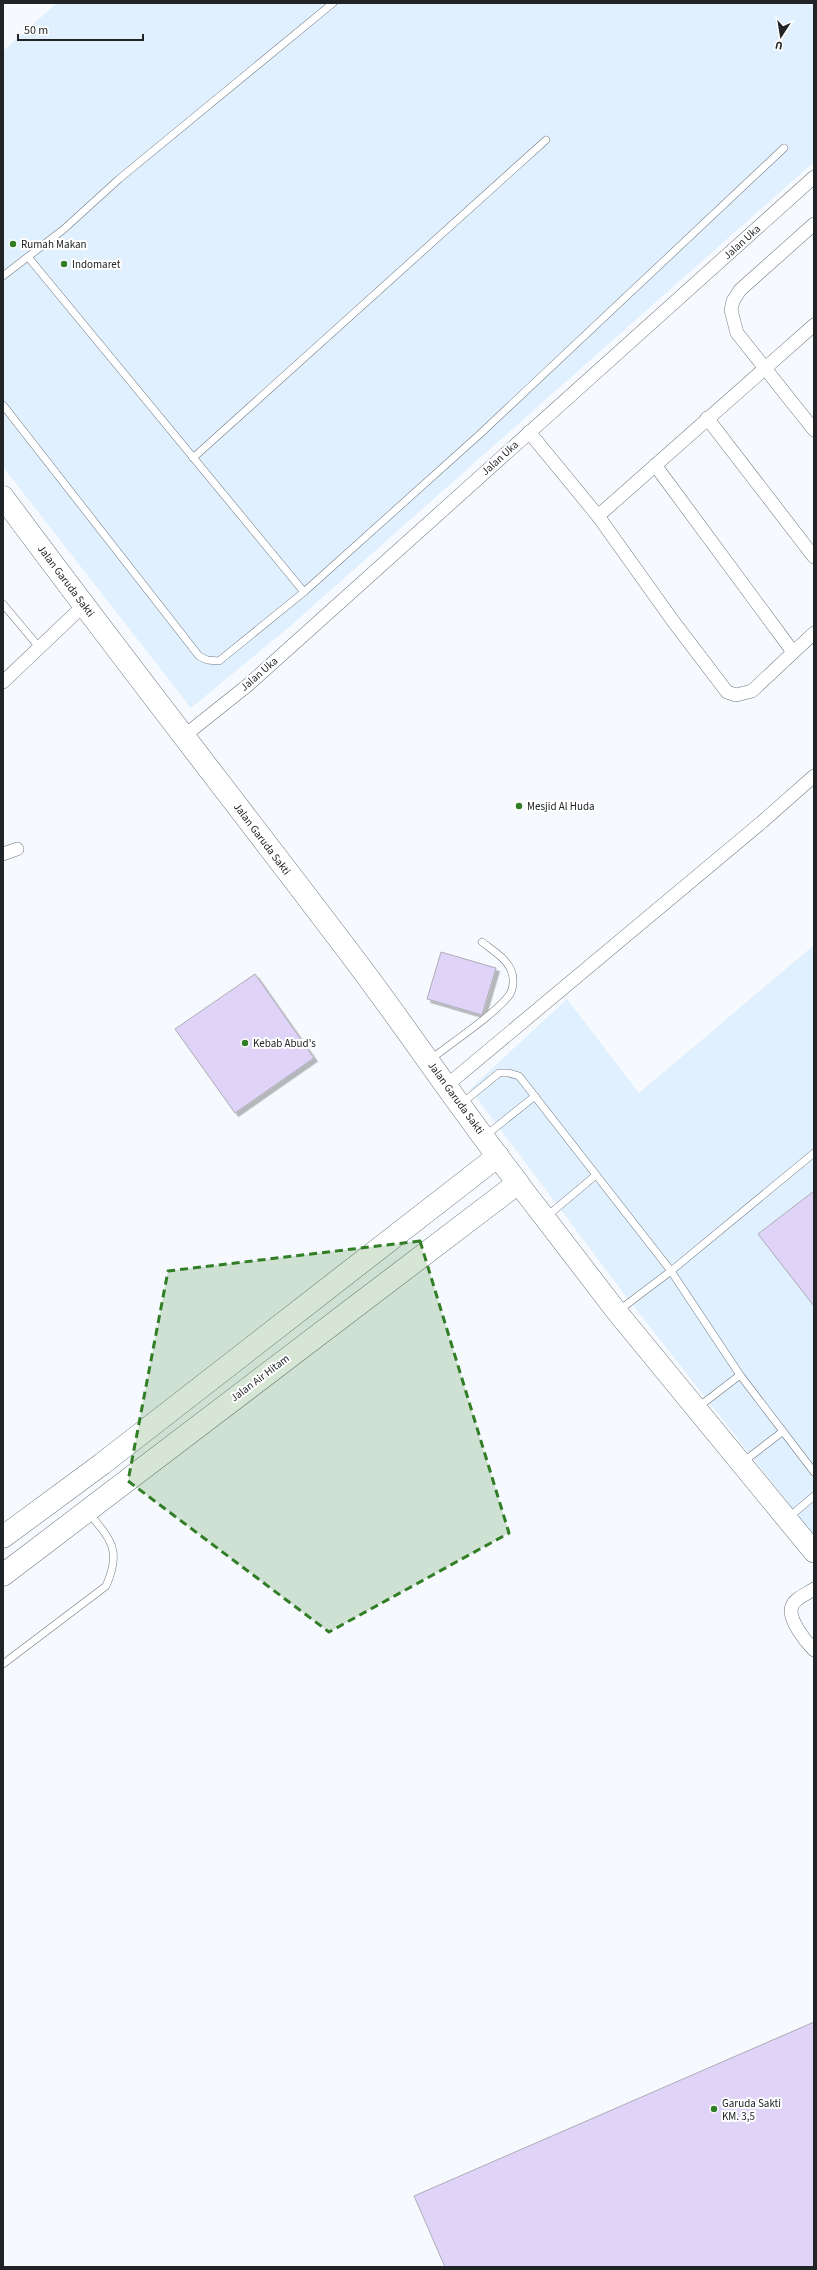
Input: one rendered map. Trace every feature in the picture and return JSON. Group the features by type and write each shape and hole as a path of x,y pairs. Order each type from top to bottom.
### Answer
{"highway":[{"name":"Jalan Garuda Sakti","path":"3,497 83,606 184,736 429,1060 446,1086 518,1183"},
{"path":"3,1537 102,1464 498,1156"},
{"name":"Jalan Air Hitam","path":"3,1575 518,1183"}],"main road":[{"path":"518,1183 616,1312 786,1520 814,1552"}],"street":[{"name":"Jalan Uka","path":"184,736 248,685 814,177"},
{"path":"814,224 740,290 733,301 731,310 737,333 814,430"},
{"path":"598,516 707,418 814,326"},
{"path":"707,418 814,557"},
{"path":"529,432 598,516 673,621 727,692 736,695 752,691 814,633"},
{"path":"655,465 793,652"},
{"path":"3,682 83,606"},
{"path":"446,1086 762,822 814,776"},
{"path":"3,854 18,849"},
{"path":"814,1589 798,1599 792,1606 791,1612 801,1635 814,1650"}],"lane":[{"path":"3,276 64,229 119,179 334,3"},
{"path":"193,458 546,140"},
{"path":"3,405 202,658 213,661 225,657 304,592 480,434 784,148"},
{"path":"28,257 304,592"},
{"path":"3,604 39,647"},
{"path":"429,1060 490,1013 510,994 513,979 510,969 504,960 482,942"},
{"path":"460,1105 499,1074 509,1073 519,1076 671,1272 740,1375 814,1472"},
{"path":"484,1137 535,1096"},
{"path":"616,1312 671,1272 814,1153"},
{"path":"545,1218 596,1175"},
{"path":"696,1409 740,1375"},
{"path":"740,1464 782,1432"},
{"path":"786,1520 814,1496"},
{"path":"3,1664 106,1586 114,1568 111,1540 87,1510"}],"highlighted area":[{"path":"420,1241 509,1533 329,1632 128,1481 168,1271"}],"shaded area":[{"path":"57,3 814,3 814,162 288,628 191,708 3,467 3,51"},
{"path":"814,945 814,1536 624,1294 470,1089 567,999 639,1093"}],"building":[{"path":"441,952 496,968 482,1015 427,999"},
{"name":"Kebab Abud's","path":"255,974 314,1058 235,1113 175,1029"},
{"path":"814,1191 814,1306 758,1234"},
{"name":"Garuda Sakti KM. 3,5","path":"814,2022 814,2267 445,2267 414,2196"}],"place":[{"name":"Rumah Makan","path":"13,244"},
{"name":"Indomaret","path":"64,264"},
{"name":"Mesjid Al Huda","path":"519,806"},
{"name":"Kebab Abud's","path":"245,1043"},
{"name":"Garuda Sakti KM. 3,5","path":"714,2109"}]}
